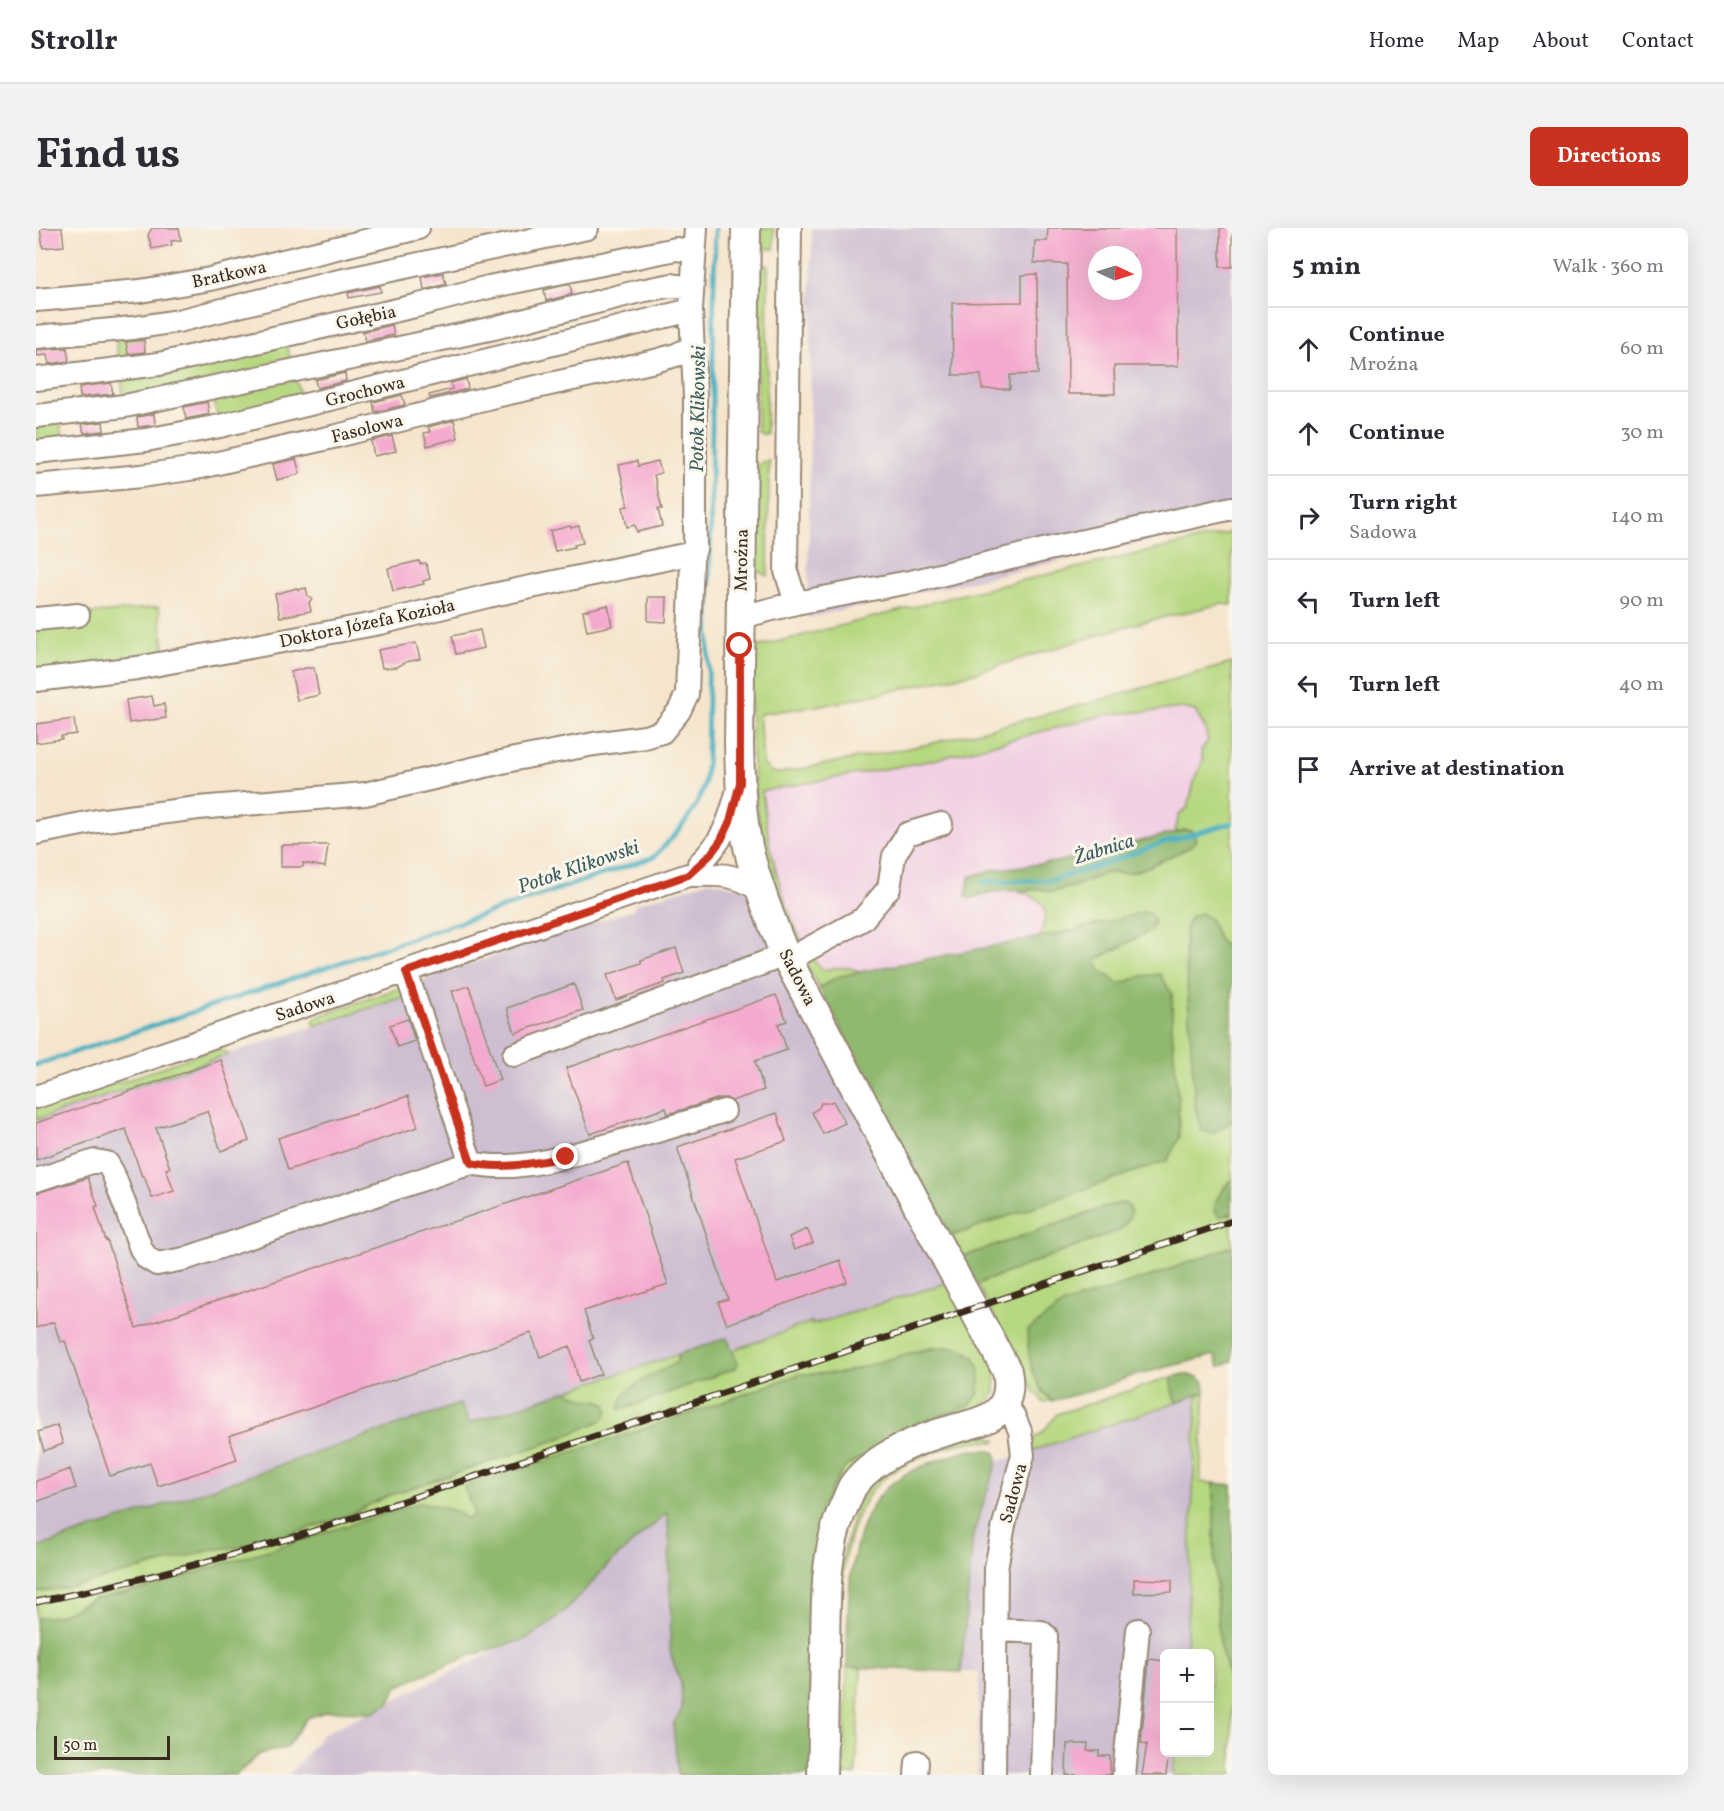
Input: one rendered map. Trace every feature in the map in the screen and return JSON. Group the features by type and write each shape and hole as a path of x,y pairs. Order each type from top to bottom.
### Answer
{"main road":[{"name":"Mroźna","path":"746,228 739,744 740,783 751,858 761,891"},
{"name":"Sadowa","path":"761,891 787,957 1007,1371 1010,1384 1004,1403"},
{"path":"822,1775 827,1573 833,1539 854,1484 867,1471 916,1440 978,1422 996,1414 1004,1403"}],"street":[{"name":"Bratkowa","path":"36,300 140,291 210,279 418,228"},
{"path":"36,338 178,321 335,282 587,228"},
{"path":"36,833 97,821 198,808 365,794 515,759 645,737 662,732 679,711 687,694 692,559 695,549 696,470 691,299 696,228"},
{"path":"790,228 786,571 796,603"},
{"name":"Gołębia","path":"36,379 159,364 415,306 501,284 676,249 694,251"},
{"name":"Grochowa","path":"36,416 125,406 494,328 672,285 691,299"},
{"name":"Grochowa","path":"36,452 146,440 220,426 691,299"},
{"name":"Fasolowa","path":"36,486 141,476 196,468 676,355 693,347"},
{"path":"741,617 796,603 915,581 1232,508"},
{"name":"Doktora Józefa Kozioła","path":"36,680 137,668 380,623 545,583 689,554 695,549"},
{"path":"36,619 78,615"},
{"path":"694,870 721,840 730,821 740,783"},
{"path":"514,1055 787,957 863,919 889,888 894,856 908,834 941,824"},
{"path":"694,870 717,857 751,858"},
{"path":"727,875 743,866 751,858"},
{"name":"Sadowa","path":"36,1097 406,972 694,870 727,875 747,881 761,891"},
{"path":"406,972 471,1163"},
{"path":"36,1180 95,1161 107,1163 113,1173 141,1250 147,1258 157,1264 184,1259 471,1163 487,1167 523,1165 566,1157 724,1111"},
{"name":"Sadowa","path":"994,1775 996,1568 1004,1525 1023,1455 1020,1431 1004,1403"},
{"path":"995,1630 1041,1632 1046,1636 1042,1775"},
{"path":"1124,1775 1138,1630"}],"shaded area":[{"path":"812,228 1232,228 1232,522 808,618"},
{"path":"1183,708 1195,711 1205,728 1208,741 1188,807 1179,815 1175,833 1056,862 992,870 967,887 966,896 972,898 991,892 1020,892 1036,896 1044,904 1046,919 1040,937 859,972 853,968 840,967 821,970 813,959 788,913 766,829 761,791 929,760 1109,714"},
{"path":"710,881 746,889 950,1282 812,1326 810,1322 731,1351 726,1338 469,1423 460,1404 36,1548 36,1120 407,996 399,988 632,910 636,904"},
{"path":"1197,1396 1186,1649 1160,1649 1160,1757 1175,1757 1173,1775 978,1775 979,1672 961,1672 973,1535 997,1462"},
{"path":"667,1512 670,1546 670,1652 681,1684 682,1709 673,1725 677,1775 289,1775 323,1734 545,1627 567,1609 608,1565"}],"green space":[{"path":"757,228 774,228 774,249 761,248 756,241"},
{"path":"768,265 766,434 762,434 757,432 758,267"},
{"path":"140,327 147,365 284,335 303,406 220,426 211,389 125,406 114,330"},
{"path":"58,414 66,449 36,452 36,416"},
{"path":"769,461 768,576 761,573 752,561 757,466"},
{"path":"1232,532 1232,605 1221,604 1127,626 974,673 836,703 759,714 763,764 771,772 780,773 929,744 1232,663 1232,950 1228,951 1218,939 1210,919 1213,1133 1232,1121 1232,1178 1216,1200 1220,1216 1232,1213 1232,1246 1160,1273 1042,1391 1052,1401 1042,1402 1034,1392 977,1284 1120,1230 1128,1221 1131,1211 1122,1203 1109,1206 962,1257 951,1236 1168,1160 1172,994 1142,976 1120,984 1101,971 1096,960 1151,930 1076,930 1040,937 1045,920 1044,907 1037,899 1020,892 1041,889 1051,892 1072,887 1107,873 1129,873 1148,867 1190,847 1185,830 1175,833 1179,815 1188,807 1203,760 1201,750 1208,741 1205,728 1195,711 1183,708 1109,714 929,761 762,791 775,868 786,905 802,941 798,946 766,855 755,795 749,649 968,593"},
{"path":"159,607 166,662 36,680 36,619"},
{"path":"1185,830 1193,831 1196,840 1190,847 1148,867 1129,873 1107,873 1072,887 1051,892 1041,889 991,892 972,898 966,897 969,877 992,870 1056,862"},
{"path":"1143,912 1151,914 1154,922 1151,930 1096,960 1101,971 1120,984 1142,976 1160,974 1172,994 1172,1031 1179,1137 1168,1160 951,1236 819,988 837,977 1076,930"},
{"path":"1201,913 1210,919 1218,939 1228,950 1232,950 1232,1121 1213,1133 1201,1131 1195,1106 1185,955 1185,928 1191,916"},
{"path":"813,959 822,970 845,968 859,972 837,977 819,988 806,962"},
{"path":"399,988 407,996 314,1026 313,1021 316,1017"},
{"path":"213,1049 229,1054 36,1120 36,1105 112,1081 118,1083"},
{"path":"1232,1178 1232,1213 1220,1217 1214,1210 1216,1201"},
{"path":"1122,1203 1129,1205 1130,1216 1120,1230 977,1284 962,1257 1109,1206"},
{"path":"1232,1246 1232,1361 1219,1367 1215,1355 1132,1376 1100,1388 1052,1401 1045,1394 1032,1369 1027,1331 1064,1304 1160,1273"},
{"path":"950,1282 996,1370 995,1394 984,1407 910,1433 818,1545 818,1531 831,1489 846,1466 921,1423 969,1406 974,1357 971,1354 958,1348 944,1347 915,1352 841,1373 800,1374 468,1499 473,1506 474,1515 466,1519 453,1510 336,1529 143,1589 93,1599 58,1616 36,1618 36,1592 76,1586 215,1549 266,1542 347,1516 387,1496 556,1440 603,1419 598,1400 588,1400 566,1391 679,1354 678,1362 620,1408 630,1407 736,1368 738,1363 731,1351 811,1322 812,1325"},
{"path":"727,1338 738,1363 736,1368 620,1409 621,1401 632,1387 677,1362 679,1354"},
{"path":"961,1348 974,1357 979,1366 978,1395 969,1406 921,1423 846,1466 831,1489 818,1531 813,1775 678,1775 673,1725 682,1709 681,1684 670,1652 670,1546 667,1513 608,1565 567,1609 526,1639 470,1656 420,1676 397,1687 389,1703 373,1712 328,1711 307,1718 286,1748 260,1754 236,1775 36,1775 36,1618 58,1616 93,1599 143,1589 422,1502 453,1510 467,1519 474,1515 464,1487 695,1412 800,1374 842,1373 924,1350"},
{"path":"1184,1374 1197,1377 1204,1382 1205,1392 1178,1402 1172,1391 1172,1377"},
{"path":"1172,1377 1172,1391 1178,1402 1031,1451 1034,1438 1042,1433 1057,1414"},
{"path":"566,1391 587,1400 598,1400 607,1405 608,1411 603,1420 556,1440 387,1496 347,1516 266,1542 215,1549 76,1586 36,1592 36,1548 460,1404 470,1423"},
{"path":"1205,1392 1200,1482 1214,1483 1214,1551 1219,1643 1232,1685 1232,1775 1173,1775 1175,1757 1214,1757 1214,1649 1186,1649 1197,1396"},
{"path":"974,1435 984,1435 997,1440 994,1442 974,1441 945,1448 903,1466 879,1483 860,1511 846,1554 843,1578 837,1775 831,1775 838,1572 857,1503 876,1478 903,1460"},
{"path":"971,1450 988,1450 996,1453 997,1462 973,1535 961,1672 847,1667 852,1570 864,1522 876,1501 891,1484 909,1472 940,1459"},
{"path":"1214,1483 1232,1485 1232,1685 1219,1643 1214,1551"},
{"path":"847,1667 861,1668 856,1775 844,1775"}],"building":[{"path":"40,228 62,228 64,246 43,248"},
{"path":"152,228 179,228 181,240 171,241 172,245 152,249 148,235"},
{"path":"1048,228 1177,228 1178,366 1114,366 1115,394 1068,394 1067,264 1034,263 1035,241 1047,241"},
{"path":"1220,228 1232,228 1232,267 1220,267"},
{"path":"443,273 446,284 424,290 422,277"},
{"path":"1037,274 1038,374 1010,375 1010,389 982,389 981,375 953,375 952,303 1022,302 1022,275"},
{"path":"570,284 572,294 546,301 544,290"},
{"path":"380,286 381,292 349,298 348,293"},
{"path":"392,325 394,335 365,341 363,332"},
{"path":"144,340 145,352 128,354 126,342"},
{"path":"67,348 69,361 49,364 47,355 36,356 36,350"},
{"path":"345,373 346,381 317,388 315,380"},
{"path":"466,379 468,389 430,398 429,395 452,389 451,383"},
{"path":"111,383 113,394 80,397 79,387"},
{"path":"402,395 405,405 375,412 373,402"},
{"path":"207,402 209,414 186,419 184,407"},
{"path":"154,414 155,425 138,427 137,417"},
{"path":"454,420 458,438 427,446 424,433 430,432 428,427"},
{"path":"103,422 104,431 84,433 82,424"},
{"path":"392,436 396,451 374,456 371,441"},
{"path":"296,459 300,474 277,480 273,464"},
{"path":"637,461 638,466 658,461 661,473 654,475 662,509 658,509 662,526 637,532 635,525 627,527 623,507 628,506 619,465"},
{"path":"570,526 571,528 579,526 583,543 555,551 550,531"},
{"path":"419,561 420,564 426,563 430,579 423,581 424,584 393,591 388,568"},
{"path":"297,588 298,590 306,588 308,596 312,598 309,603 311,611 280,617 275,594"},
{"path":"648,597 667,597 666,622 648,621"},
{"path":"608,605 612,626 587,631 583,611"},
{"path":"480,630 484,648 456,654 452,636"},
{"path":"416,643 420,659 397,667 382,668 378,650"},
{"path":"314,668 319,695 297,700 291,672"},
{"path":"152,696 154,706 164,704 166,718 129,723 126,700"},
{"path":"74,719 76,734 61,736 62,739 36,743 36,724"},
{"path":"281,845 328,845 325,867 303,863 303,867 281,867"},
{"path":"676,948 684,973 664,980 665,983 616,1000 607,975"},
{"path":"574,984 583,1010 515,1033 507,1008"},
{"path":"469,986 500,1080 483,1086 452,991"},
{"path":"776,995 787,1021 778,1024 787,1050 755,1061 764,1090 732,1101 720,1098 668,1114 666,1108 590,1134 566,1068"},
{"path":"408,1019 415,1041 397,1047 390,1025"},
{"path":"221,1060 249,1141 221,1151 207,1111 156,1128 170,1168 166,1169 174,1191 152,1198 144,1176 142,1177 126,1129 36,1160 36,1123"},
{"path":"408,1096 418,1127 288,1170 278,1138"},
{"path":"833,1101 845,1123 823,1134 812,1112 819,1108 821,1103"},
{"path":"777,1113 786,1141 735,1158 777,1282 840,1260 847,1282 727,1324 718,1302 728,1299 677,1147"},
{"path":"628,1163 668,1284 584,1311 593,1338 589,1340 601,1374 579,1382 570,1346 540,1357 531,1333 229,1436 237,1460 158,1486 150,1463 110,1476 65,1341 60,1342 54,1322 36,1328 36,1193 88,1178 98,1206 95,1207 136,1328"},
{"path":"807,1229 813,1243 794,1250 789,1237"},
{"path":"57,1425 63,1444 44,1451 38,1432"},
{"path":"70,1469 76,1488 36,1502 36,1481"},
{"path":"1134,1579 1172,1580 1172,1592 1134,1593"},
{"path":"1149,1659 1160,1660 1160,1757 1168,1757 1166,1775 1142,1775 1147,1744 1141,1743"},
{"path":"1067,1744 1088,1744 1087,1751 1099,1751 1099,1756 1110,1756 1110,1775 1066,1775"}],"waterway":[{"name":"Potok Klikowski","path":"36,1065 654,857 684,824 701,795 707,761 715,228"},
{"name":"Żabnica","path":"982,882 1052,880 1165,842 1232,823"}],"railway":[{"path":"36,1602 174,1570 311,1532 1232,1221"}],"route":[{"path":"566,1157 523,1165 487,1167 471,1163 406,972 688,875 710,855 721,840 730,821 740,783 740,646"}]}
